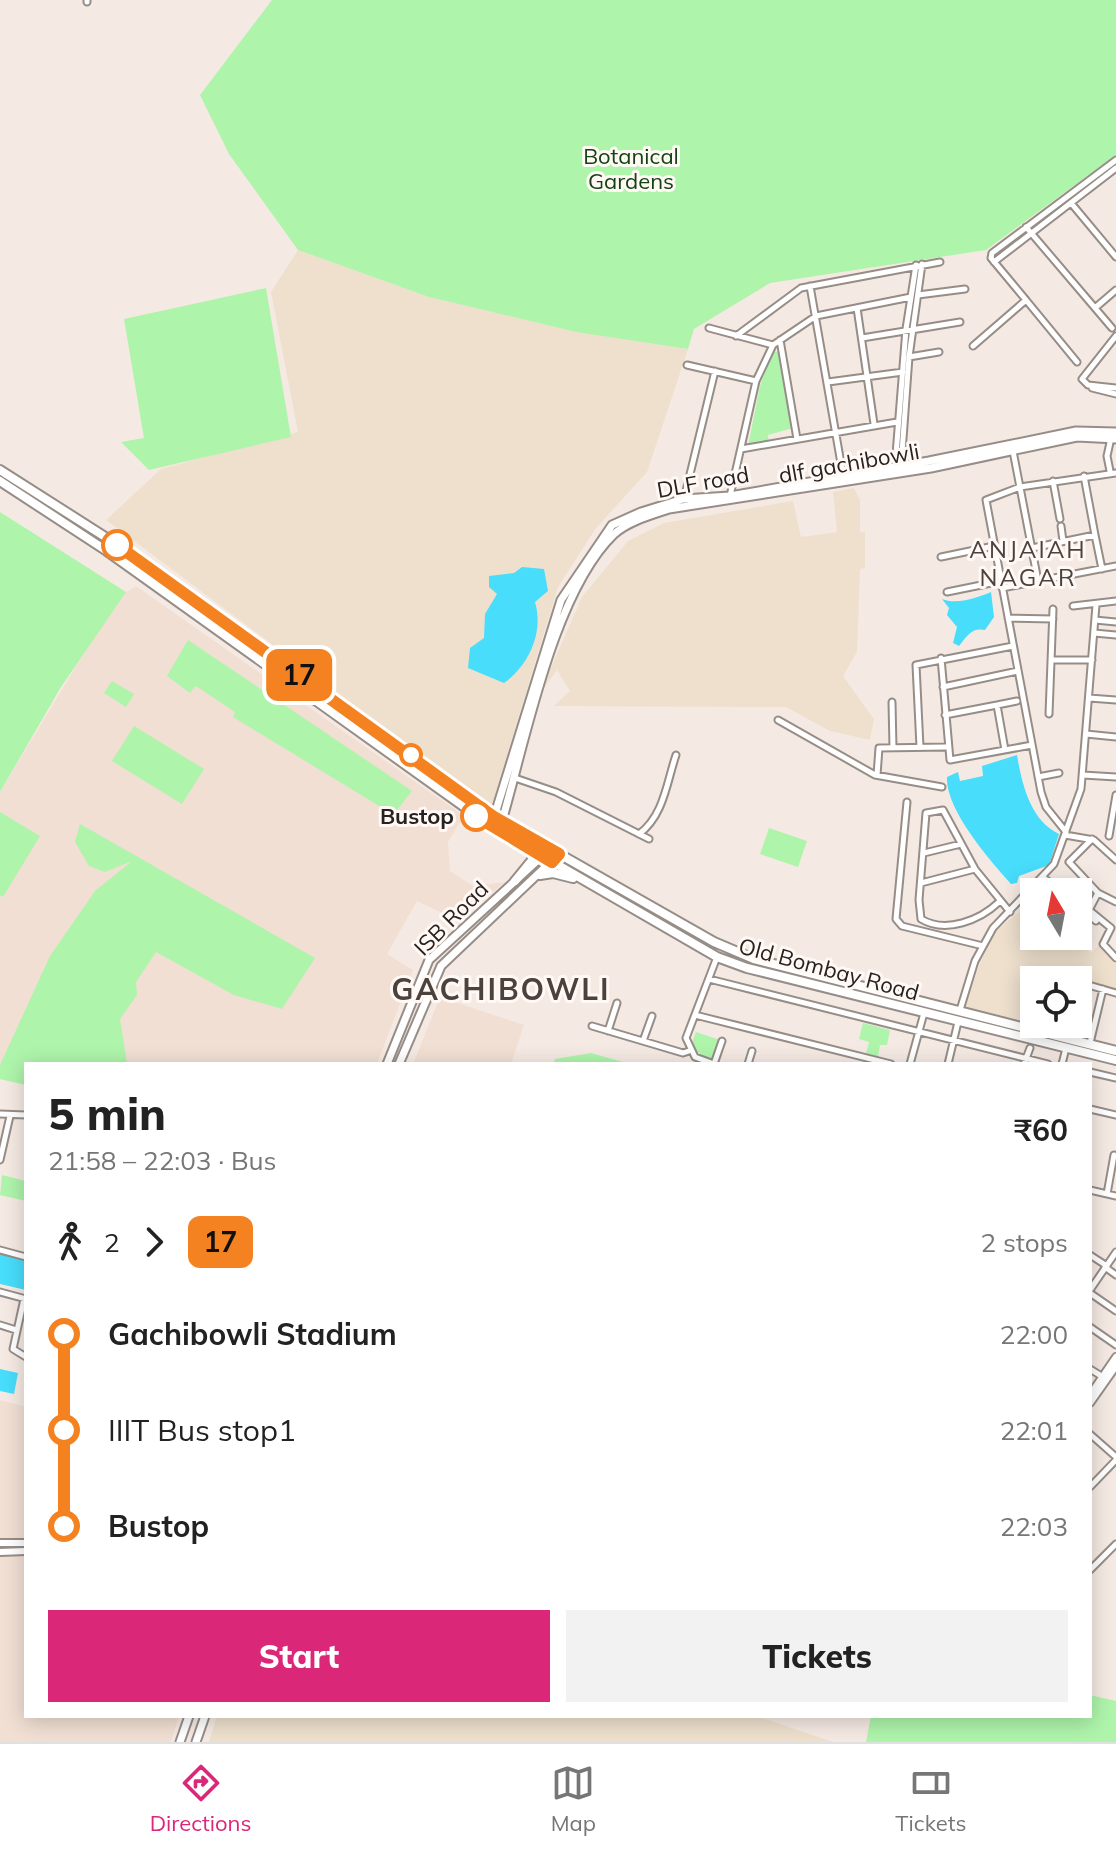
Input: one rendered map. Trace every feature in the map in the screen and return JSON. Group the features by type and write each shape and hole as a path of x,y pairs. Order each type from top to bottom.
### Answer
{"main road":[{"name":"DLF road","path":"610,532 641,512 683,504 843,475 898,469 1076,431 1114,437"},
{"name":"dlf gachibowli","path":"683,504 1077,437 1114,437"},
{"path":"0,470 131,555 498,819 701,940 754,959 1116,1051"},
{"name":"Old Bombay Road","path":"0,481 124,563 463,806 589,883 701,940 717,957 958,1022 1116,1060"},
{"path":"498,819 561,600 610,532"},
{"path":"498,819 515,778 567,603 610,532"},
{"path":"124,563 131,555"},
{"path":"515,881 533,859 529,848"},
{"path":"547,859 550,849"},
{"path":"547,859 559,854"},
{"name":"ISB Road","path":"393,1062 441,966 540,875 547,859"},
{"name":"ISB Road","path":"392,1062 429,960 515,881 547,859"},
{"path":"540,875 558,873 589,883"},
{"path":"180,1742 188,1718"},
{"path":"196,1742 204,1718"}],"street":[{"path":"1077,362 994,262 992,253 1116,160"},
{"path":"994,262 1116,168"},
{"path":"1066,197 1116,257"},
{"path":"1026,227 1112,328"},
{"path":"736,336 801,288 940,262"},
{"path":"898,469 897,422 919,265"},
{"path":"810,286 843,475"},
{"path":"730,496 756,381 773,345 816,316 965,289"},
{"path":"1095,308 1116,290"},
{"path":"973,346 1026,300"},
{"path":"857,308 874,424"},
{"path":"862,338 960,322"},
{"path":"709,328 773,345"},
{"path":"898,469 910,328"},
{"path":"1116,336 1084,373 1082,382 1116,391"},
{"path":"780,340 797,439"},
{"path":"909,357 939,352"},
{"path":"687,365 756,381"},
{"path":"683,504 715,371"},
{"path":"828,382 903,372"},
{"path":"741,449 897,422"},
{"path":"1114,437 1107,456 1113,472 1020,487 986,500 1046,807 1065,833 1092,839 1116,860"},
{"path":"1013,450 1038,581"},
{"path":"1084,476 1102,569"},
{"path":"1053,481 1063,541"},
{"path":"1032,548 1095,535"},
{"path":"941,557 994,546"},
{"path":"947,592 1038,581 1116,566"},
{"path":"1073,606 1116,601"},
{"path":"1047,878 1083,775 1096,605"},
{"path":"1049,714 1053,609"},
{"path":"1008,618 1053,619"},
{"path":"1095,620 1116,622"},
{"path":"1094,633 1116,635"},
{"path":"920,747 915,667 922,662 1013,646"},
{"path":"941,658 948,757 954,761 1032,745"},
{"path":"1053,660 1092,660"},
{"path":"943,687 1018,671"},
{"path":"1089,698 1116,700"},
{"path":"945,715 1017,701"},
{"path":"892,702 893,748"},
{"path":"997,705 1005,751"},
{"path":"778,720 877,775 942,787"},
{"path":"1086,734 1116,737"},
{"path":"877,775 878,749 946,747"},
{"path":"639,834 652,821 671,783 676,755"},
{"path":"1038,777 1059,773"},
{"path":"1083,775 1116,777"},
{"path":"515,778 556,792 649,839"},
{"path":"1109,836 1116,795"},
{"path":"907,802 896,919 902,926 983,946"},
{"path":"999,902 966,921 948,925 925,922 919,915 926,813 940,809 975,869 1010,912"},
{"path":"1092,839 1069,862 1098,893 1116,902"},
{"path":"924,853 961,844"},
{"path":"921,883 975,869"},
{"path":"1098,893 1089,910 1114,926 1103,944 1116,958"},
{"path":"960,1010 983,946 993,928 1020,903"},
{"path":"1092,918 1096,921"},
{"path":"694,1060 686,1038 717,957"},
{"path":"709,979 954,1040 1025,1061 1030,1048"},
{"path":"1092,986 1116,993"},
{"path":"1090,1043 1103,989"},
{"path":"608,1031 617,1003"},
{"path":"910,1062 924,1013"},
{"path":"695,1015 883,1062"},
{"path":"643,1041 652,1016"},
{"path":"948,1062 958,1022"},
{"path":"592,1026 683,1053 689,1051"},
{"path":"715,1062 722,1041"},
{"path":"1062,1062 1066,1048"},
{"path":"749,1062 752,1051"},
{"path":"1092,1072 1116,1078"},
{"path":"1092,1109 1116,1115"},
{"path":"0,1114 24,1115"},
{"path":"0,1160 10,1116"},
{"path":"1107,1194 1114,1155"},
{"path":"1092,1190 1116,1196"},
{"path":"0,1250 24,1256"},
{"path":"1092,1288 1116,1252"},
{"path":"1092,1256 1116,1275"},
{"path":"0,1292 24,1299"},
{"path":"1092,1293 1116,1311"},
{"path":"24,1302 13,1352 24,1356"},
{"path":"0,1325 16,1330"},
{"path":"1092,1328 1116,1345"},
{"path":"1092,1400 1116,1357"},
{"path":"1092,1393 1116,1366"},
{"path":"1092,1370 1105,1379"},
{"path":"1092,1436 1116,1458 1092,1485"},
{"path":"0,1543 24,1543"},
{"path":"1092,1569 1113,1554 1116,1544"},
{"path":"0,1552 24,1551"}],"shaded area":[{"path":"298,250 429,297 576,332 688,349 647,472 596,528 558,587 491,808 106,520 161,469 298,432 271,292"},
{"path":"854,488 860,500 860,532 865,532 865,568 860,569 857,652 843,676 874,719 870,740 830,731 786,707 554,706 570,691 557,670 539,695 582,597 628,541 664,523 793,501 801,537 837,532 833,492"},
{"path":"136,586 464,816 448,842 450,871 473,886 505,882 459,921 417,901 387,954 413,970 378,1062 24,1062 24,1085 0,1079 0,792 101,625 126,592"},
{"path":"1020,911 1020,950 1087,950 1091,953 1099,945 1116,963 1116,992 1092,988 1092,966 1020,966 1020,1021 965,1008 980,963 996,931"},
{"path":"440,997 524,1025 512,1062 414,1062"},
{"path":"0,1400 24,1406 24,1718 178,1718 171,1742 0,1742"},
{"path":"216,1718 762,1718 833,1742 209,1742"}],"green space":[{"name":"Botanical Gardens","path":"272,0 1116,0 1116,155 986,250 770,283 694,329 688,349 576,332 429,297 298,250 229,154 200,95"},
{"path":"266,288 291,437 149,470 121,442 144,438 124,319"},
{"path":"772,351 779,352 793,428 768,435 769,443 748,446 760,386"},
{"path":"0,512 126,592 61,687 0,792"},
{"path":"188,640 412,791 397,810 389,812 233,717 235,712 196,686 190,693 167,676"},
{"path":"112,681 134,694 126,707 104,693"},
{"path":"134,726 204,769 182,804 112,761"},
{"path":"0,812 40,836 3,897 0,895"},
{"path":"80,824 315,958 282,1009 234,995 156,952 136,982 137,995 120,1019 127,1062 24,1062 24,1085 0,1079 0,1065 50,956 95,891 132,861 105,872 89,866 75,842"},
{"path":"769,828 807,841 798,867 760,854"},
{"path":"863,1023 890,1030 887,1045 880,1045 878,1057 866,1054 869,1042 859,1039"},
{"path":"696,1032 720,1040 714,1061 695,1051 692,1043"},
{"path":"591,1053 623,1062 554,1062 555,1059"},
{"path":"2,1175 24,1180 24,1201 0,1195"},
{"path":"1092,1695 1116,1701 1116,1742 866,1742 871,1718 1092,1718"}],"water":[{"path":"522,567 544,569 548,591 535,602 537,625 532,647 521,667 504,683 468,668 470,648 484,638 485,614 497,594 489,587 489,576 514,573"},
{"path":"991,592 994,617 985,630 973,631 959,646 953,643 957,627 947,615 949,608 942,599 960,601"},
{"path":"1017,755 1034,810 1049,828 1059,834 1049,865 1019,876 1017,883 1011,884 961,819 948,790 947,777 958,772 960,781 983,776 982,766"},
{"path":"0,1254 24,1260 24,1290 0,1284"},
{"path":"0,1369 18,1373 14,1394 0,1391"}],"bus line":[{"name":"17","path":"117,545 494,817 559,854 552,862 476,816"}],"place":[{"name":"Bustop","path":"476,816"}],"district":[{"name":"ANJAIAH NAGAR","path":"1028,563"},
{"name":"GACHIBOWLI","path":"501,989"}]}
